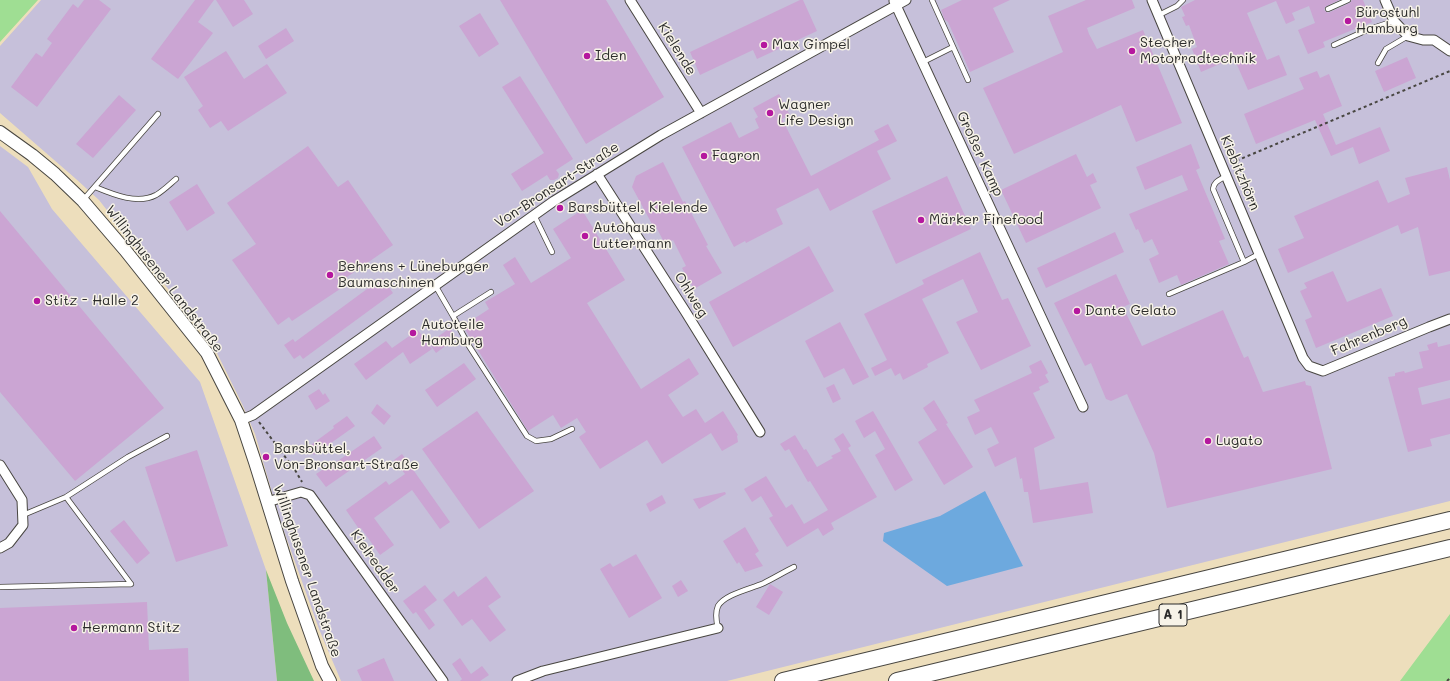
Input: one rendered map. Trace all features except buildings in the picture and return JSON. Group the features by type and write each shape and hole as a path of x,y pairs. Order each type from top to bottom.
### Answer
{"highway":[{"name":"A 1","path":"783,681 1450,520"},
{"name":"A 1","path":"897,681 1450,548"}],"main road":[{"name":"Willinghusener Landstraße","path":"0,132 55,174 82,201 125,250 207,353 241,420 292,581 322,666 330,681"}],"street":[{"name":"Kielende","path":"630,0 701,112"},
{"name":"Von-Bronsart-Straße","path":"241,420 254,415 534,215 597,174 701,112 894,3 906,0"},
{"name":"Kiebitzhörn","path":"1152,0 1302,358"},
{"path":"1385,0 1394,21 1408,36 1423,40 1434,40 1450,51"},
{"name":"Großer Kamp","path":"894,3 923,62 1083,407"},
{"name":"Ohlweg","path":"597,174 760,432"},
{"name":"Fahrenberg","path":"1302,358 1309,366 1323,371 1429,327 1450,320"},
{"path":"0,465 22,500 23,515 23,525 9,542 0,548"},
{"path":"267,502 301,492 310,495"},
{"name":"Kielredder","path":"310,495 443,681"},
{"path":"517,681 543,672 718,628"}],"lane":[{"path":"932,0 968,80"},
{"path":"1159,15 1177,6 1183,0"},
{"path":"1328,9 1348,0"},
{"path":"1334,45 1367,30 1394,21"},
{"path":"1378,63 1386,50 1408,36"},
{"path":"923,62 953,47"},
{"path":"82,201 158,114"},
{"path":"1226,176 1216,181 1213,188 1244,262"},
{"path":"95,187 113,194 140,199 155,195 176,179"},
{"path":"534,215 552,252"},
{"path":"1169,294 1244,262 1259,254"},
{"path":"435,285 469,346 527,436 536,441 551,439 572,429"},
{"path":"453,316 491,292"},
{"path":"23,515 66,497 128,457 167,436"},
{"path":"0,587 132,584 66,497"},
{"path":"718,628 716,615 718,607 723,601 794,567"}],"path":[{"path":"1222,167 1450,71"},
{"path":"254,415 295,470 310,495"},
{"path":"1447,681 1450,678"}],"shaded area":[{"path":"41,0 1450,0 1450,501 727,681 341,681 319,629 280,520 255,434 215,349 99,200 0,113 0,46"},
{"path":"0,146 28,167 52,209 200,382 266,570 277,681 0,681"}],"green space":[{"path":"0,0 38,0 0,42"},
{"path":"266,570 287,623 314,681 277,681"},
{"path":"1450,614 1450,681 1400,681"}],"water":[{"path":"985,491 1023,566 947,586 883,541 884,533 940,516"}],"place":[{"name":"Bürostuhl Hamburg","path":"1348,21"},
{"name":"Max Gimpel","path":"764,45"},
{"name":"Stecher Motorradtechnik","path":"1132,51"},
{"name":"Iden","path":"587,56"},
{"name":"Wagner Life Design","path":"770,113"},
{"name":"Fagron","path":"704,156"},
{"name":"Barsbüttel, Kielende","path":"560,208"},
{"name":"Märker Finefood","path":"921,220"},
{"name":"Autohaus Luttermann","path":"585,236"},
{"name":"Behrens + Lüneburger Baumaschinen","path":"330,275"},
{"name":"Stitz - Halle 2","path":"37,301"},
{"name":"Dante Gelato","path":"1077,311"},
{"name":"Autoteile Hamburg","path":"413,333"},
{"name":"Lugato","path":"1208,441"},
{"name":"Barsbüttel, Von-Bronsart-Straße","path":"266,457"},
{"name":"Hermann Stitz","path":"74,628"}]}
